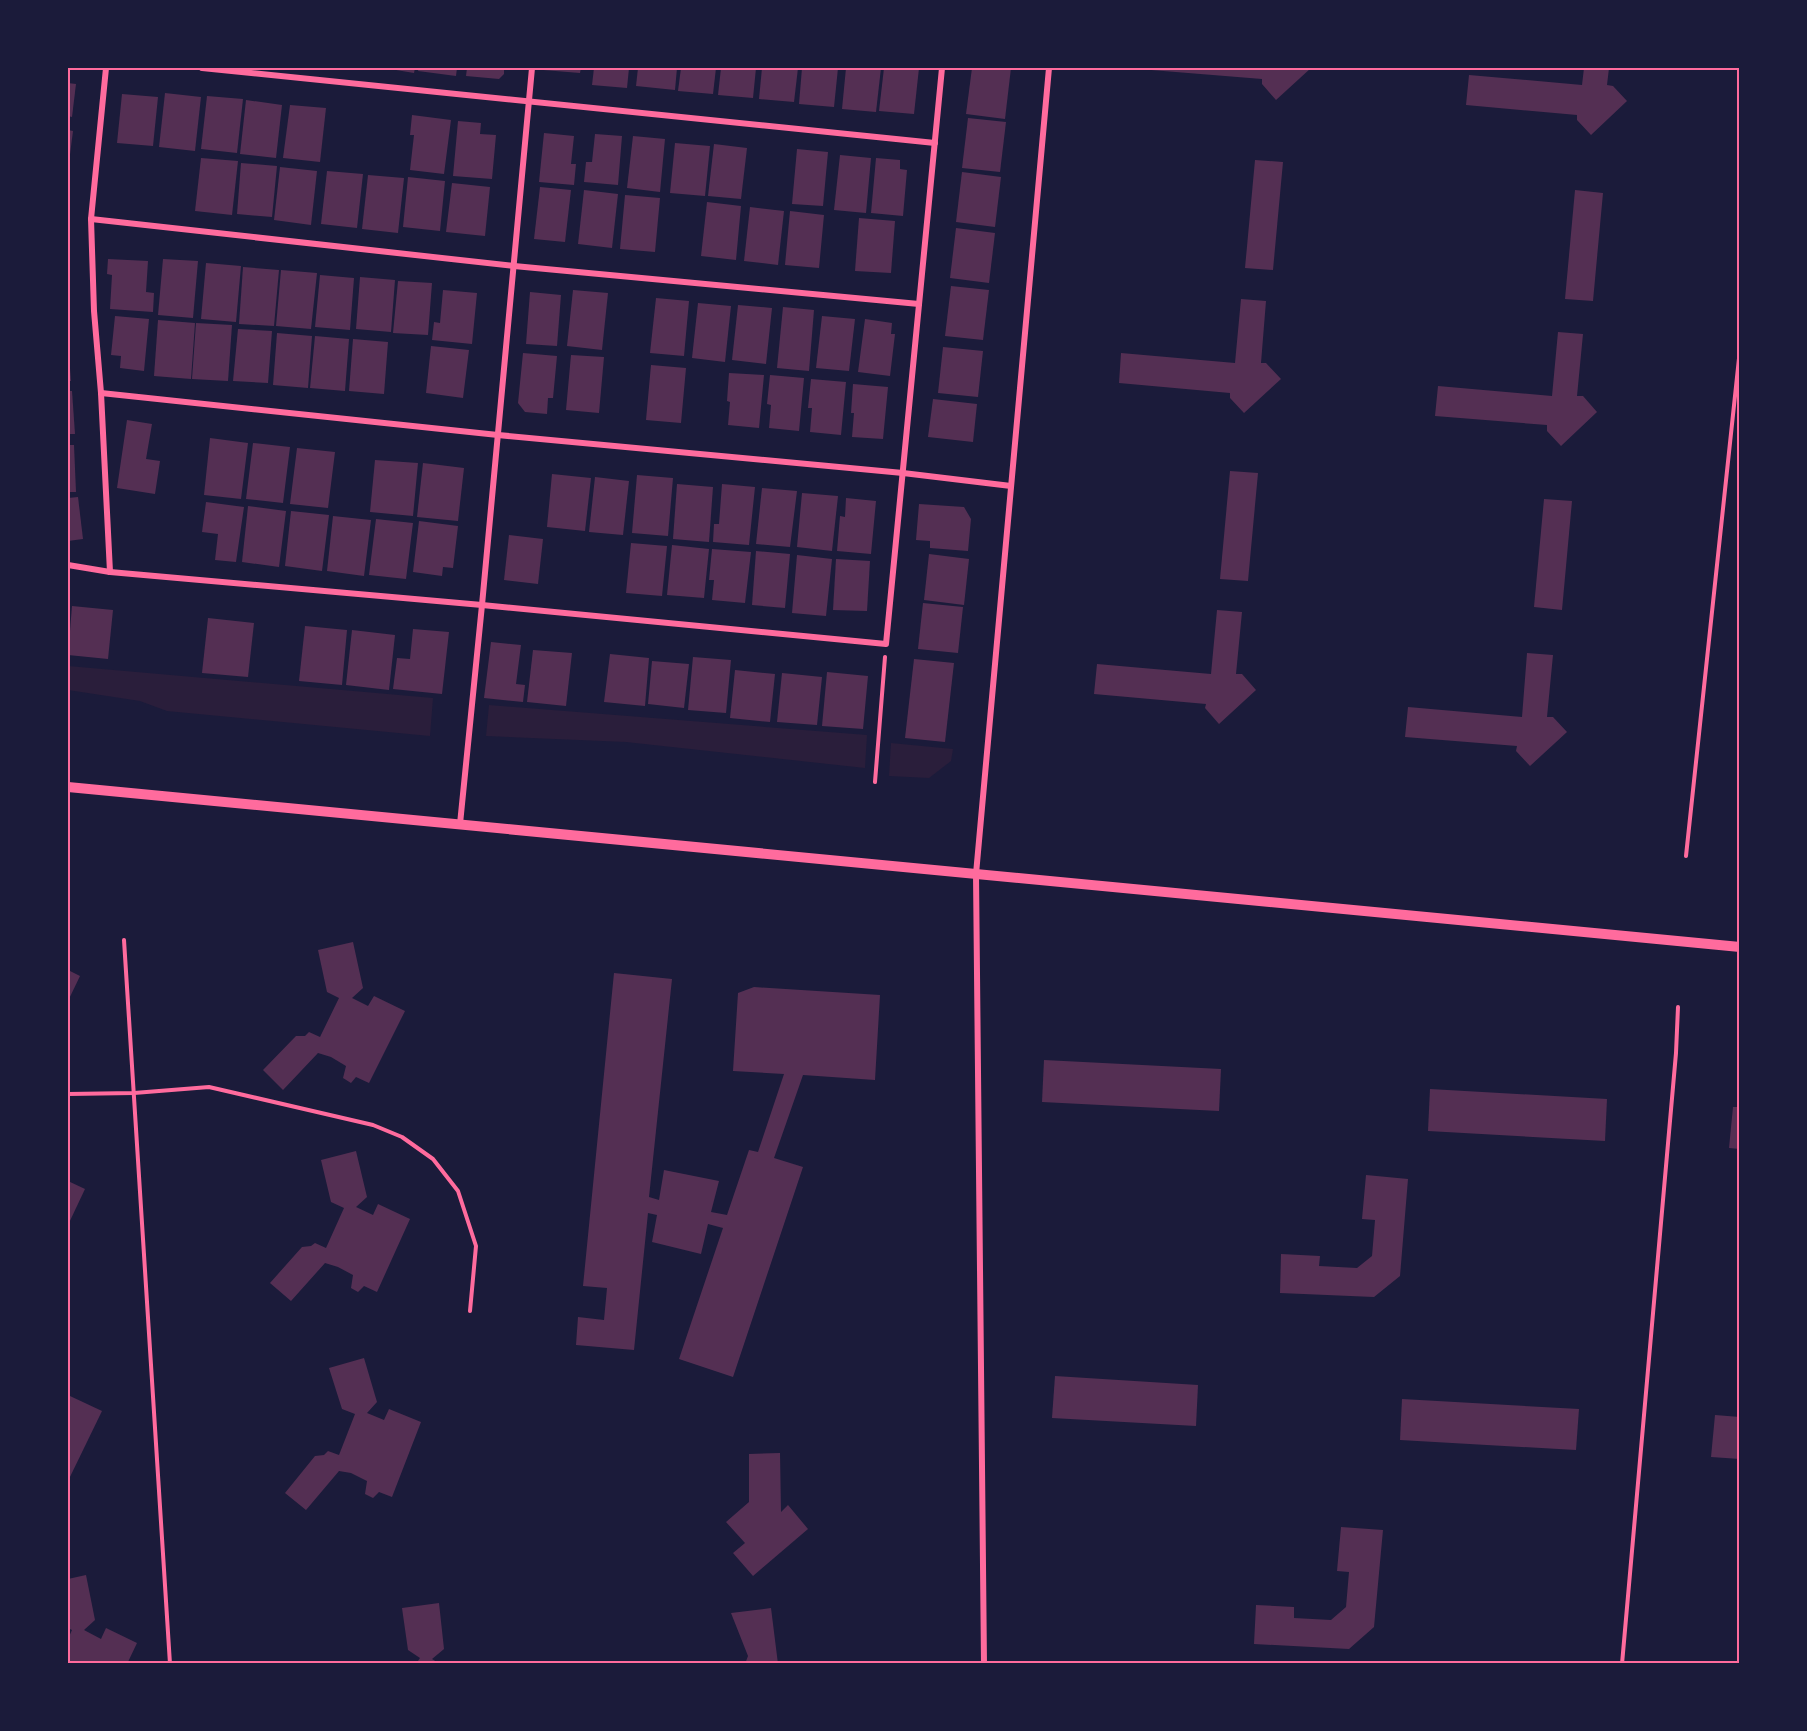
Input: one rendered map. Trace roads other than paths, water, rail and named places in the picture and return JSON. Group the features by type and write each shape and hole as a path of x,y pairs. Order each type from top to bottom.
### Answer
{"street":[{"path":"106,68 91,219 94,311 101,393 110,572"},
{"path":"202,68 934,143"},
{"path":"460,825 532,68"},
{"path":"68,565 110,572 886,644 942,68"},
{"path":"984,1664 976,874 1049,68"},
{"path":"91,219 514,266 919,304"},
{"path":"101,393 498,435 903,473 1011,486"},
{"path":"68,787 1740,947"}]}
